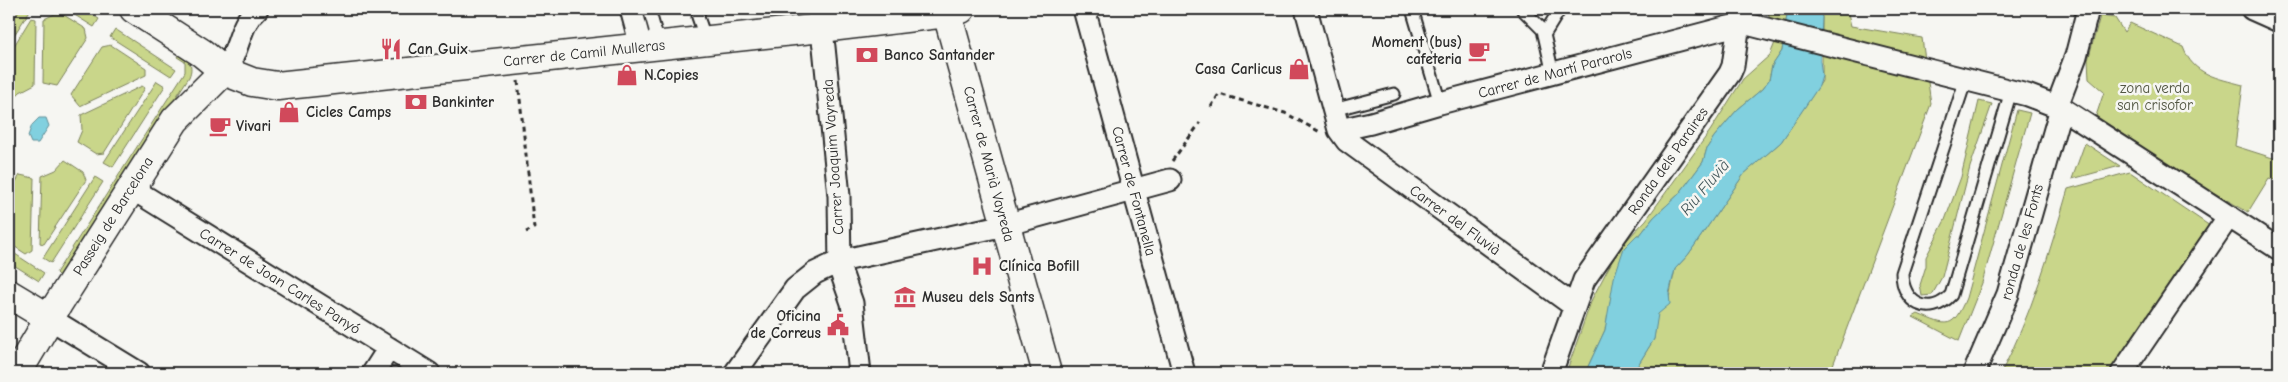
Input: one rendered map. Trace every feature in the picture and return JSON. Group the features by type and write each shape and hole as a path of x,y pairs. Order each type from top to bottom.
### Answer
{"main road":[{"name":"Carrer de Camil Mulleras","path":"134,9 195,48 224,71 252,82 277,86 292,86 706,40 820,18 954,11"},
{"name":"Carrer de Marià Vayreda","path":"954,11 1005,225 1047,373"},
{"name":"Passeig de Barcelona","path":"17,373 49,318 181,112 224,71"},
{"path":"9,294 49,318"}],"street":[{"path":"631,9 650,45"},
{"name":"Carrer de Fontanella","path":"1084,9 1184,373"},
{"path":"1306,9 1333,110 1343,136"},
{"name":"ronda de les Fonts","path":"1974,373 2008,294 2088,9"},
{"path":"2252,9 2279,21"},
{"path":"224,71 231,62 251,11"},
{"name":"Carrer de Martí Pararols","path":"1343,136 1371,124 1440,103 1553,74 1740,16 1772,30 2011,91 2059,107 2279,249"},
{"name":"Ronda dels Paraires","path":"1551,373 1584,280 1730,73 1733,66 1740,16"},
{"name":"Carrer Joaquim Vayreda","path":"820,18 839,196 840,261 842,277 852,304 860,373"},
{"name":"Carrer del Fluvià","path":"1343,136 1574,306"},
{"path":"735,373 795,289 815,273 840,261 1005,225 1170,180"},
{"name":"Carrer de Joan Carles Panyó","path":"131,188 430,373"},
{"path":"2122,373 2229,216"},
{"path":"49,318 139,373"},
{"path":"373,373 388,348"}],"lane":[{"path":"649,9 650,45"},
{"path":"699,9 698,17 706,40"},
{"path":"1412,9 1440,103"},
{"path":"1522,9 1539,25 1544,35 1553,74"},
{"path":"1544,35 1560,9"},
{"path":"1966,79 1902,273 1904,289 1908,297 1916,303 1926,306 1935,306 1944,302 1950,294 2011,91"},
{"path":"1333,110 1394,94"}],"path":[{"path":"518,80 534,228 526,232"},
{"path":"1211,107 1219,94 1284,113 1332,139 1343,136"},
{"path":"1170,180 1172,161 1200,123"}],"green space":[{"path":"20,9 31,9 9,43 9,26"},
{"path":"65,9 83,9 99,19 94,27"},
{"path":"1767,9 1785,9 1787,14 1782,51 1772,66 1769,80 1762,89 1737,110 1714,137 1707,148 1703,162 1679,194 1654,217 1640,235 1637,235 1624,248 1605,330 1585,373 1566,373 1592,299 1619,248 1646,220 1710,131 1743,79 1770,55 1776,40"},
{"path":"1818,9 1847,9 1851,26 1922,38 1931,104 1830,373 1633,373 1654,339 1657,314 1669,298 1675,269 1688,255 1744,174 1781,142 1822,81 1822,17"},
{"path":"59,12 86,29 88,38 57,86 43,83 44,19"},
{"name":"zona verda san crisofor","path":"2100,16 2115,18 2124,32 2130,23 2183,47 2193,64 2207,74 2243,85 2235,146 2279,160 2279,181 2269,178 2248,212 2200,185 2096,116 2104,92 2089,79 2088,60"},
{"path":"31,18 36,19 35,84 20,92 10,103 9,54"},
{"path":"115,29 176,69 171,76 110,37"},
{"path":"111,45 146,68 146,75 80,106 71,95 102,47"},
{"path":"180,52 190,63 189,77 60,277 56,273 185,72 185,62 177,57"},
{"path":"157,81 165,86 113,167 104,162"},
{"path":"142,86 145,88 104,153 96,154 77,142 82,130 81,115"},
{"path":"1979,101 1992,104 1970,167 1942,277 1932,295 1922,296 1920,285 1926,266 1926,257 1945,220 1961,177"},
{"path":"2017,110 2030,113 1982,283 1959,341 1913,317 1918,314 1943,323 1953,320 1961,308 1966,298"},
{"path":"2085,143 2120,166 2072,179"},
{"path":"65,160 83,172 86,180 44,244 40,243 42,176 56,170"},
{"path":"2130,172 2210,226 2110,373 2001,373 2031,306 2068,189"},
{"path":"20,175 34,178 32,250 26,254 9,243 9,193"},
{"path":"95,177 103,182 51,263 43,258"},
{"path":"9,250 44,273 39,281 9,262"}],"water":[{"name":"Riu Fluvià","path":"1785,9 1818,9 1822,17 1820,61 1822,76 1819,86 1781,142 1744,174 1688,255 1675,269 1669,294 1670,304 1658,314 1654,339 1633,373 1585,373 1605,330 1614,278 1624,248 1637,235 1640,235 1654,217 1679,194 1703,162 1707,148 1714,137 1737,110 1762,89 1769,80 1772,66 1782,51 1787,14"},
{"path":"39,118 46,118 49,126 38,143 31,143 28,136 32,125"}],"place":[{"name":"Can Guix","path":"391,49"},
{"name":"Moment (bus) cafeteria","path":"1479,51"},
{"name":"Banco Santander","path":"867,55"},
{"name":"Casa Carlicus","path":"1299,69"},
{"name":"N.Copies","path":"627,75"},
{"name":"Bankinter","path":"416,102"},
{"name":"Cicles Camps","path":"289,112"},
{"name":"Vivari","path":"220,126"},
{"name":"Clínica Bofill","path":"982,266"},
{"name":"Museu dels Sants","path":"905,297"},
{"name":"Oficina de Correus","path":"838,325"}]}
